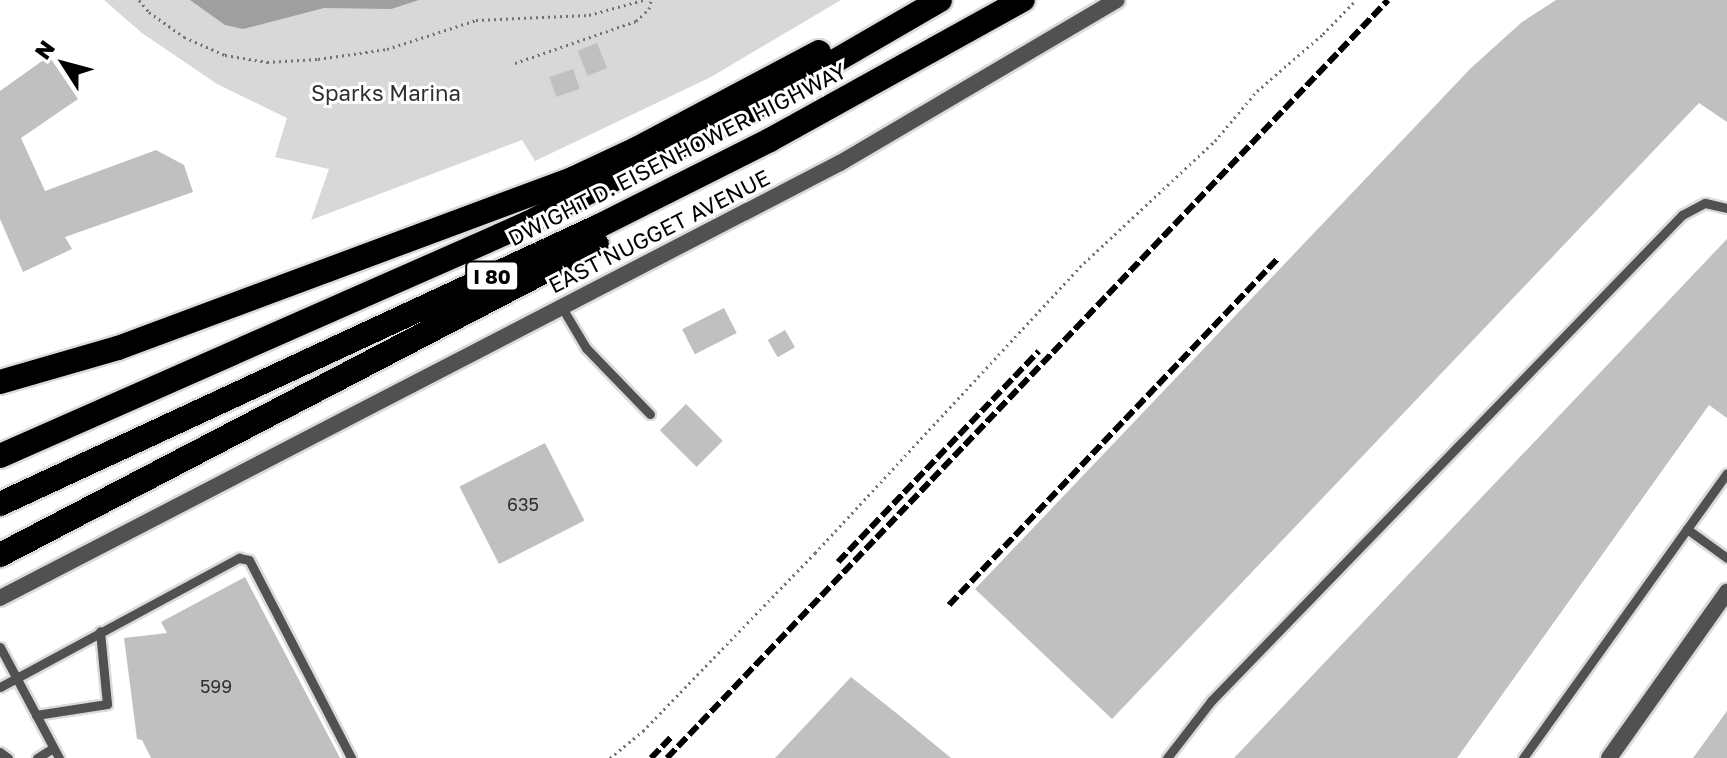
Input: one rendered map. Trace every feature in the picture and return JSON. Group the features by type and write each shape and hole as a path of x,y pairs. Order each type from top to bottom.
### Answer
{"highway":[{"name":"DWIGHT D. EISENHOWER HIGHWAY","path":"0,456 528,223 747,112 940,0"},
{"name":"DWIGHT D. EISENHOWER HIGHWAY","path":"0,504 599,226 770,140 1023,0"},
{"path":"0,382 118,348 572,179 664,135 833,45 900,24"},
{"path":"0,555 762,160 888,92 975,29"}],"street":[{"name":"EAST NUGGET AVENUE","path":"0,598 840,163 1117,0"},
{"path":"1609,758 1727,592"}],"lane":[{"path":"1167,758 1211,701 1682,215 1705,203 1727,208"},
{"path":"561,306 586,348 650,414"},
{"path":"1523,758 1727,473"},
{"path":"1687,529 1727,558"},
{"path":"0,687 239,558 249,560 351,758"},
{"path":"36,715 107,704 100,631"},
{"path":"0,647 56,753 37,758"},
{"path":"0,752 8,758"}],"path":[{"path":"139,0 149,12 184,37 225,55 267,62 318,59 387,49 476,20 589,15 643,0"},
{"path":"515,63 636,21 649,9 651,0"},
{"path":"610,758 643,731 815,553 1084,263 1215,141 1257,91 1323,34 1356,0"}],"green space":[{"name":"Sparks Marina","path":"104,0 841,0 711,77 535,161 522,140 311,220 329,169 275,157 287,118 217,84 142,33"}],"shaded area":[{"path":"190,0 419,0 391,9 324,8 243,29 225,25"}],"building":[{"path":"1556,0 1727,0 1727,122 1699,103 1112,719 975,589 1471,68 1522,22"},
{"path":"597,43 607,68 588,76 578,51"},
{"path":"49,56 78,99 21,138 45,191 156,150 184,165 193,192 65,237 72,249 23,272 0,219 0,91"},
{"path":"573,69 580,89 556,97 549,77"},
{"path":"1727,239 1727,418 1709,405 1457,758 1234,758"},
{"path":"724,308 737,333 695,354 682,329"},
{"path":"785,330 795,347 778,357 768,340"},
{"path":"686,404 723,441 697,467 660,430"},
{"path":"545,443 584,521 499,564 459,487"},
{"path":"245,577 340,758 151,758 142,740 137,739 124,638 167,633 161,622"},
{"path":"851,677 900,716 951,758 775,758"},
{"path":"1727,711 1727,758 1693,758"}],"railway":[{"path":"667,758 1388,0"},
{"path":"949,605 1278,258"},
{"path":"838,562 1039,351"},
{"path":"651,758 672,736"}]}
